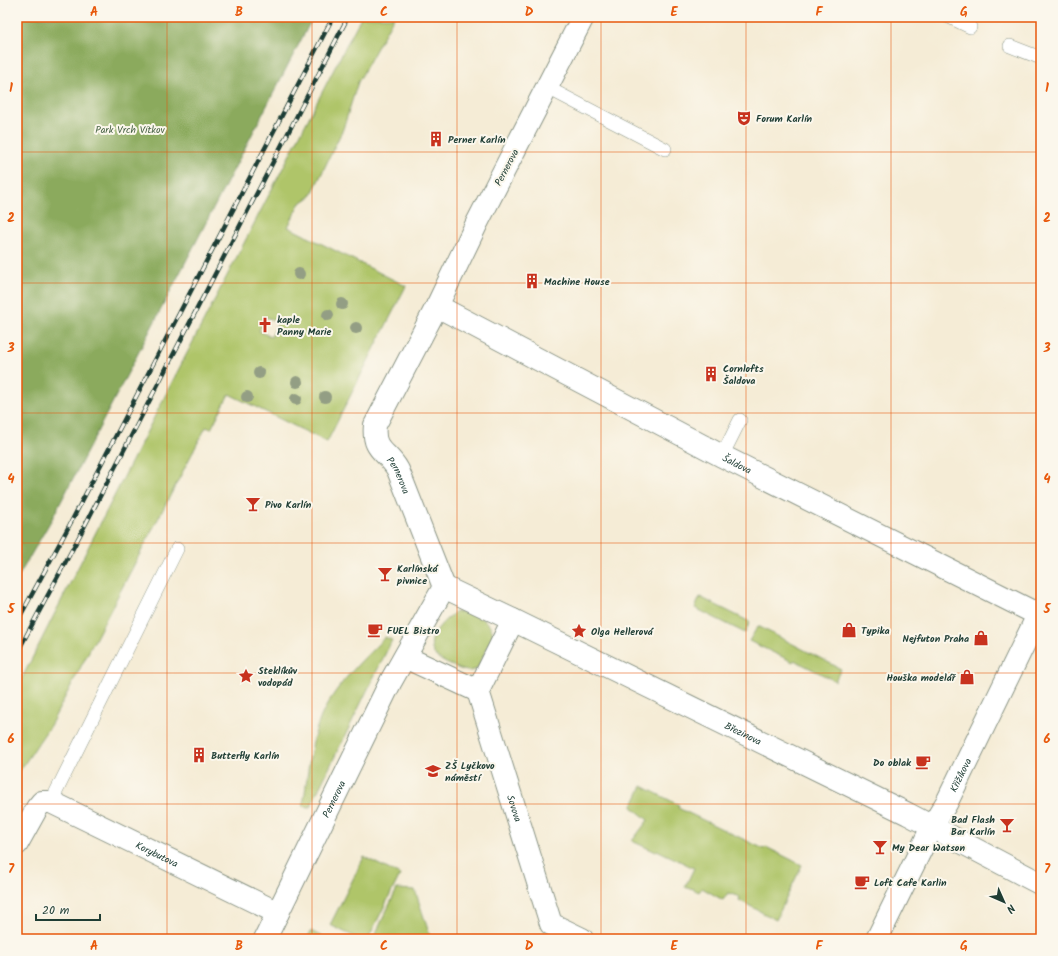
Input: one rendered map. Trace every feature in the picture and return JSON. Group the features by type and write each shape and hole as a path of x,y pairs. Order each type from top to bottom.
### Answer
{"street":[{"name":"Pernerova","path":"265,939 388,688 444,587 398,470 392,460 379,448 374,436 375,425 583,17"},
{"name":"Šaldova","path":"436,306 722,456 1040,613"},
{"name":"Březinova","path":"444,587 908,814 1041,884"},
{"name":"Křižíkova","path":"877,939 932,827 947,802 1040,613"},
{"path":"405,657 478,691 514,620"},
{"name":"Sovova","path":"478,691 551,924 582,939"},
{"path":"17,844 44,805"},
{"name":"Korybutova","path":"44,805 278,913"}],"lane":[{"path":"949,17 970,27"},
{"path":"1010,46 1041,58"},
{"path":"548,88 666,149"},
{"path":"722,456 740,420"},
{"path":"44,805 176,549"}],"green space":[{"name":"Park Vrch Vítkov","path":"17,17 313,17 53,517 17,579"},
{"path":"361,17 394,17 358,82 343,129 311,196 299,204 288,227 406,286 327,442 229,394 211,429 206,427 51,724 17,775 17,688 170,386","holes":["266,317 278,323 271,337 259,331"]},
{"path":"700,597 750,622 745,633 695,608"},
{"path":"456,612 468,613 480,618 489,625 492,630 493,636 477,669 471,671 459,669 437,657 431,645 440,626 445,620"},
{"path":"758,626 841,669 835,681 794,660 793,662 749,641"},
{"path":"385,637 392,640 310,807 303,806 312,748 321,716 328,703 345,679"},
{"path":"642,786 679,805 678,808 764,849 766,847 802,865 776,920 739,900 740,897 728,893 723,900 702,888 699,892 685,887 694,868 657,850 656,852 632,841 648,820 632,807"},
{"path":"364,857 400,875 368,939 359,939 330,925"},
{"path":"397,889 415,890 431,939 373,939"},
{"path":"311,931 327,939 307,939"}],"railway":[{"path":"17,622 69,526 333,17"},
{"path":"17,653 81,533 348,17"}],"place":[{"name":"Forum Karlín","path":"744,118"},
{"name":"Perner Karlín","path":"436,139"},
{"name":"Machine House","path":"532,281"},
{"name":"kaple Panny Marie","path":"265,325"},
{"name":"Cornlofts Šaldova","path":"711,374"},
{"name":"Pivo Karlín","path":"253,504"},
{"name":"Karlínská pivnice","path":"385,574"},
{"name":"FUEL Bistro","path":"375,630"},
{"name":"Typika","path":"849,630"},
{"name":"Olga Hellerová","path":"579,631"},
{"name":"Nejfuton Praha","path":"981,638"},
{"name":"Steklíkův vodopád","path":"246,676"},
{"name":"Houška modelář","path":"967,677"},
{"name":"Butterfly Karlín","path":"199,755"},
{"name":"Do oblak","path":"923,762"},
{"name":"ZŠ Lyčkovo náměstí","path":"433,771"},
{"name":"Bad Flash Bar Karlín","path":"1007,825"},
{"name":"My Dear Watson","path":"880,847"},
{"name":"Loft Cafe Karlin","path":"862,882"}]}
